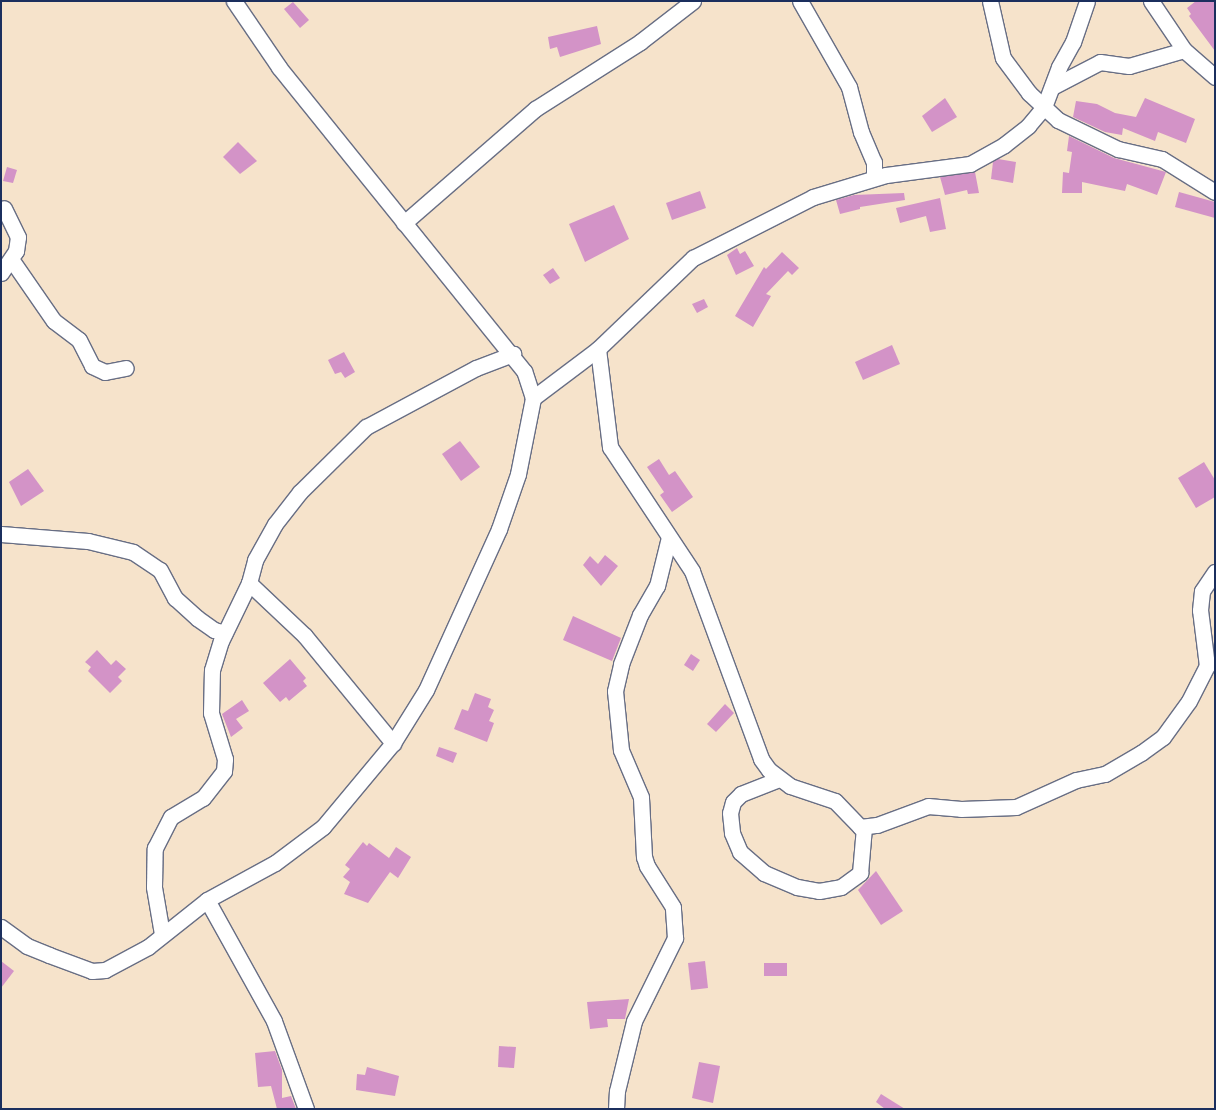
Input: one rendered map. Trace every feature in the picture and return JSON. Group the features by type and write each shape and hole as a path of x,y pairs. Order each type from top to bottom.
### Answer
{"street":[{"path":"1,927 27,946 92,971 115,966 207,900 275,862 324,827 393,743 438,667 498,529 518,474 533,398 530,383 513,354 404,223 279,67 234,1"},
{"path":"404,223 535,109 652,34 693,1"},
{"path":"800,1 848,87 861,132 874,162 874,178"},
{"path":"990,1 1003,58 1044,107 1070,128 1132,154 1162,159 1215,192"},
{"path":"533,398 598,349 693,258 813,197 874,178 979,161 1013,139 1044,107 1074,42 1087,1"},
{"path":"1151,1 1184,50 1215,78"},
{"path":"1052,87 1100,62 1129,66 1184,50"},
{"path":"1,272 11,260 18,237 4,208"},
{"path":"11,260 54,321 79,340 92,366 105,372 126,368"},
{"path":"598,349 610,447 692,570 705,600 761,759 779,779 835,801 864,827"},
{"path":"162,934 153,864 159,836 171,817 209,793 224,771 225,759 211,713 210,690 215,656 249,583 255,560 290,504 366,427 476,368 513,354"},
{"path":"1,534 88,541 133,552 160,570 175,598 197,618 214,630 226,633"},
{"path":"616,1109 617,1091 634,1021 675,938 673,907 647,866 644,857 641,798 621,750 615,691 621,664 640,616 657,586 669,537"},
{"path":"864,827 928,806 961,809 1016,807 1032,803 1076,780 1105,774 1163,737 1189,701 1207,666 1201,600 1202,591 1215,572"},
{"path":"249,583 305,636 393,743"},
{"path":"779,779 741,794 732,802 730,813 732,833 740,852 764,873 804,888 819,890 841,887 860,873 864,827"},
{"path":"207,900 267,1007 306,1109"}],"building":[{"path":"1196,1 1215,1 1215,51 1189,16 1191,14 1187,8"},
{"path":"293,2 309,20 300,28 284,9"},
{"path":"597,26 601,44 560,57 557,47 550,49 548,37"},
{"path":"945,98 957,117 932,132 922,116"},
{"path":"1145,98 1195,119 1186,143 1158,132 1155,141 1123,128 1122,135 1105,132 1073,117 1076,101 1097,104 1115,113 1136,117"},
{"path":"1069,136 1114,158 1166,172 1157,195 1127,184 1125,191 1082,182 1082,193 1062,193 1063,172 1069,173 1072,152 1067,151"},
{"path":"238,142 257,161 240,174 223,157"},
{"path":"998,159 1016,162 1013,183 991,179 993,162"},
{"path":"7,167 17,170 13,183 3,181"},
{"path":"975,172 979,193 968,194 967,190 945,195 940,177"},
{"path":"700,191 706,208 672,220 666,203"},
{"path":"1179,192 1215,202 1215,218 1175,207"},
{"path":"904,193 905,200 860,207 860,209 840,214 836,200 854,195"},
{"path":"940,198 946,229 930,232 926,216 900,223 896,208"},
{"path":"614,205 629,239 585,262 569,224"},
{"path":"737,248 740,254 745,251 754,266 736,275 727,255"},
{"path":"782,252 799,268 792,275 788,271 766,294 771,296 753,327 735,316 764,267 766,269"},
{"path":"553,268 560,278 550,284 543,275"},
{"path":"704,299 708,307 697,313 692,304"},
{"path":"892,345 900,364 863,380 855,362"},
{"path":"344,352 355,372 345,378 341,372 335,374 328,360"},
{"path":"460,441 480,467 461,481 442,454"},
{"path":"659,459 669,475 675,471 693,497 672,512 660,495 664,492 647,467"},
{"path":"1204,462 1215,480 1215,497 1196,508 1178,478"},
{"path":"28,469 44,491 21,506 9,482"},
{"path":"605,555 618,566 601,586 583,565 590,556 598,564"},
{"path":"573,616 621,638 612,661 563,640"},
{"path":"97,650 111,665 116,660 126,669 118,677 122,681 110,693 88,671 91,667 85,662"},
{"path":"691,654 700,660 693,671 684,665"},
{"path":"290,659 306,678 303,681 307,686 289,701 286,697 280,702 263,683"},
{"path":"475,693 491,699 488,707 494,710 489,721 494,723 487,742 454,729 462,709 468,711"},
{"path":"242,700 249,711 236,719 243,728 231,737 222,714"},
{"path":"725,704 734,713 716,732 707,724"},
{"path":"439,747 457,753 453,763 436,756"},
{"path":"363,842 367,846 369,843 389,858 396,847 411,857 398,878 390,872 368,903 344,894 350,882 343,877 350,869 345,865"},
{"path":"876,871 903,911 881,925 858,890"},
{"path":"1,961 14,971 1,988"},
{"path":"705,961 708,988 691,990 688,963"},
{"path":"764,963 787,963 787,976 764,976"},
{"path":"629,999 625,1019 607,1019 608,1027 590,1029 587,1002"},
{"path":"499,1046 516,1047 514,1068 498,1067"},
{"path":"275,1051 282,1070 282,1098 291,1096 296,1109 277,1109 271,1086 258,1087 255,1053"},
{"path":"699,1062 720,1066 713,1103 692,1098"},
{"path":"367,1067 399,1076 395,1096 356,1090 357,1074 365,1075"},
{"path":"881,1094 905,1109 885,1109 876,1102"}]}
